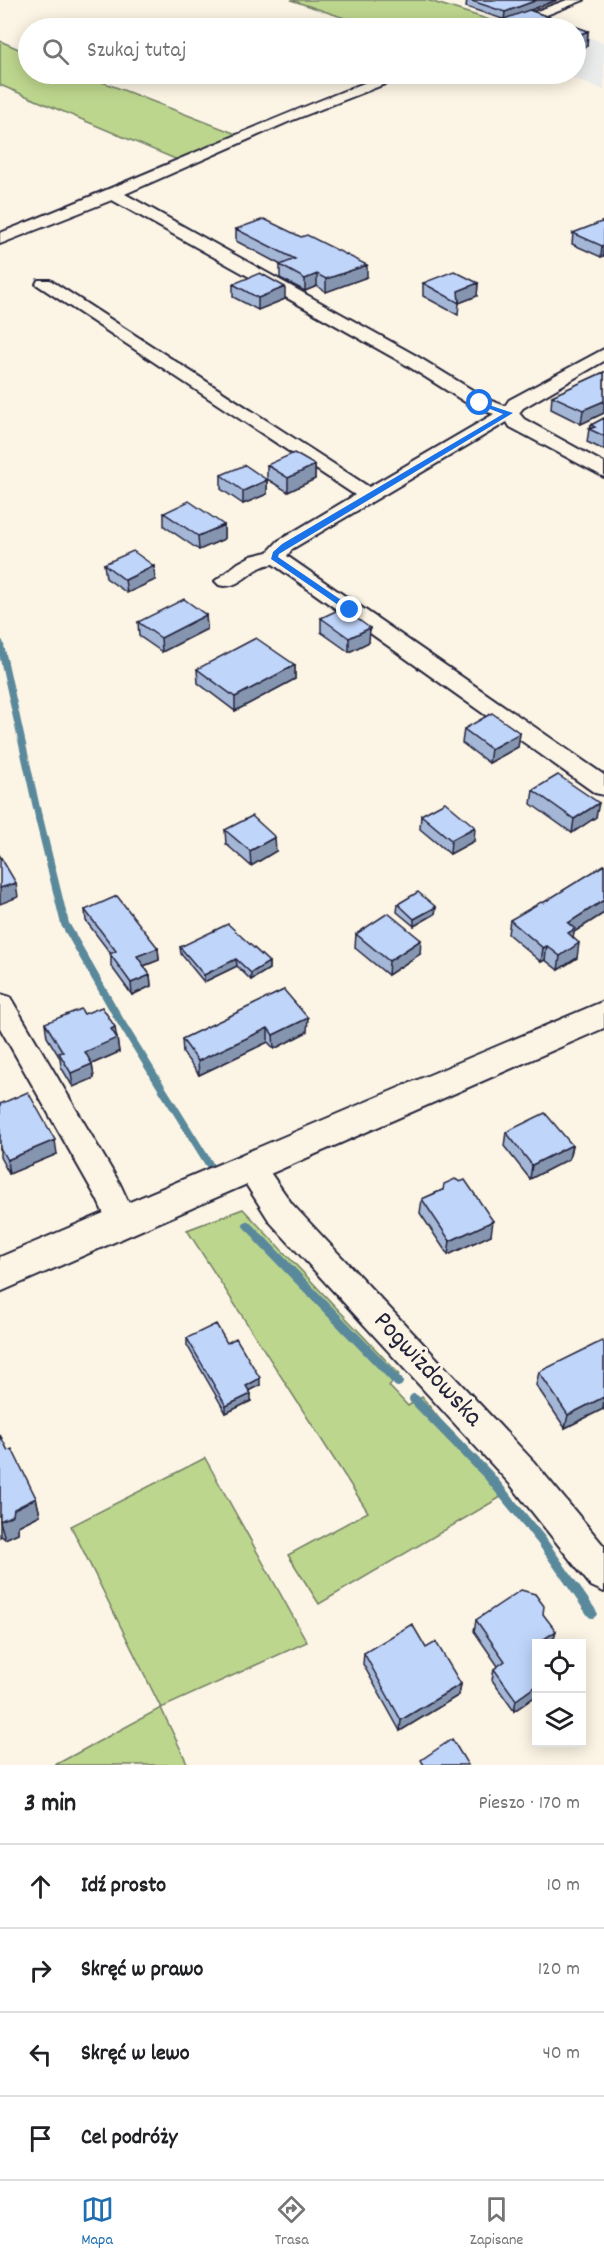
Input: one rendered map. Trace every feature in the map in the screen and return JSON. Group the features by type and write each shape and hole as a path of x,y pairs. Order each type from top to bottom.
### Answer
{"street":[{"path":"530,18 578,0"},
{"path":"0,239 113,194 221,145 373,84"},
{"path":"113,194 409,359 480,403 509,413 517,423 604,471"},
{"path":"44,284 369,496"},
{"path":"274,558 285,545 509,413 516,404 604,354"},
{"path":"226,580 260,559 274,558 604,788"},
{"path":"0,1004 104,1184 123,1223"},
{"path":"0,1275 604,1014"},
{"name":"Pogwizdowska","path":"250,1167 281,1213 522,1473 604,1574"}],"shaded area":[{"path":"586,36 604,43 604,90 586,83"}],"green space":[{"path":"291,0 427,0 484,18 344,18"},
{"path":"0,41 18,49 18,84 108,84 239,135 180,161 0,85"},
{"path":"243,1209 399,1374 389,1386 408,1406 422,1397 501,1497 319,1604 288,1555 368,1512 187,1230"},
{"path":"205,1458 307,1642 161,1708 71,1526"},
{"path":"161,1708 188,1765 55,1765"}],"building":[{"path":"469,0 537,0 505,12"},
{"path":"529,10 551,18 507,18"},
{"path":"264,219 301,237 307,235 367,265 326,279 317,274 305,279 280,265 295,259 236,229"},
{"path":"604,221 604,245 602,246 573,233"},
{"path":"454,271 478,283 458,291 459,303 423,283"},
{"path":"260,273 285,287 258,298 233,284"},
{"path":"604,372 604,401 583,410 552,396"},
{"path":"604,418 604,436 589,429 595,427 591,425"},
{"path":"294,453 315,465 288,478 267,465"},
{"path":"245,465 267,480 243,491 221,475"},
{"path":"189,501 224,525 198,536 164,513"},
{"path":"133,551 154,566 125,580 104,564"},
{"path":"184,599 206,615 161,638 138,622"},
{"path":"342,608 370,628 349,638 321,618"},
{"path":"256,638 295,665 235,697 197,669"},
{"path":"492,713 520,733 491,749 464,729"},
{"path":"558,775 599,803 574,819 533,790"},
{"path":"445,802 475,827 451,840 421,815"},
{"path":"252,816 275,837 250,851 225,830"},
{"path":"0,856 16,883 0,888"},
{"path":"604,865 604,900 568,923 575,929 568,933 579,943 560,956 547,946 543,948 510,920 541,902 543,903"},
{"path":"418,892 436,907 414,919 398,904"},
{"path":"117,896 158,948 137,956 150,975 131,983 110,954 116,951 85,910"},
{"path":"388,913 421,940 389,961 356,934"},
{"path":"228,924 269,962 251,973 236,959 204,975 180,947"},
{"path":"284,990 308,1018 273,1035 268,1028 198,1061 182,1039"},
{"path":"102,1007 115,1027 111,1029 117,1038 85,1052 92,1064 71,1073 59,1053 63,1052 45,1023 81,1009 84,1014"},
{"path":"28,1092 55,1140 7,1160 0,1148 0,1104"},
{"path":"545,1113 572,1145 532,1165 506,1132"},
{"path":"455,1179 460,1182 465,1180 493,1221 450,1241 422,1199 443,1190 444,1184"},
{"path":"216,1324 227,1343 236,1338 260,1378 246,1386 251,1394 226,1406 187,1338"},
{"path":"602,1341 604,1343 604,1397 568,1415 539,1372"},
{"path":"0,1435 8,1451 12,1449 36,1498 14,1509 13,1515 0,1521"},
{"path":"521,1590 535,1594 544,1606 543,1614 556,1631 544,1639 532,1639 532,1689 516,1700 494,1669 505,1661 476,1620"},
{"path":"412,1624 426,1648 436,1642 461,1684 401,1720 364,1653"},
{"path":"452,1739 468,1765 424,1765 421,1760"}],"waterway":[{"path":"0,643 39,819"},
{"path":"39,818 65,924 119,1019 209,1164"},
{"path":"247,1225 261,1239"},
{"path":"259,1238 398,1382"},
{"path":"414,1399 488,1475 541,1540 592,1613"}],"route":[{"path":"350,610 286,564 274,558 276,553 285,545 509,413 480,403"}]}
